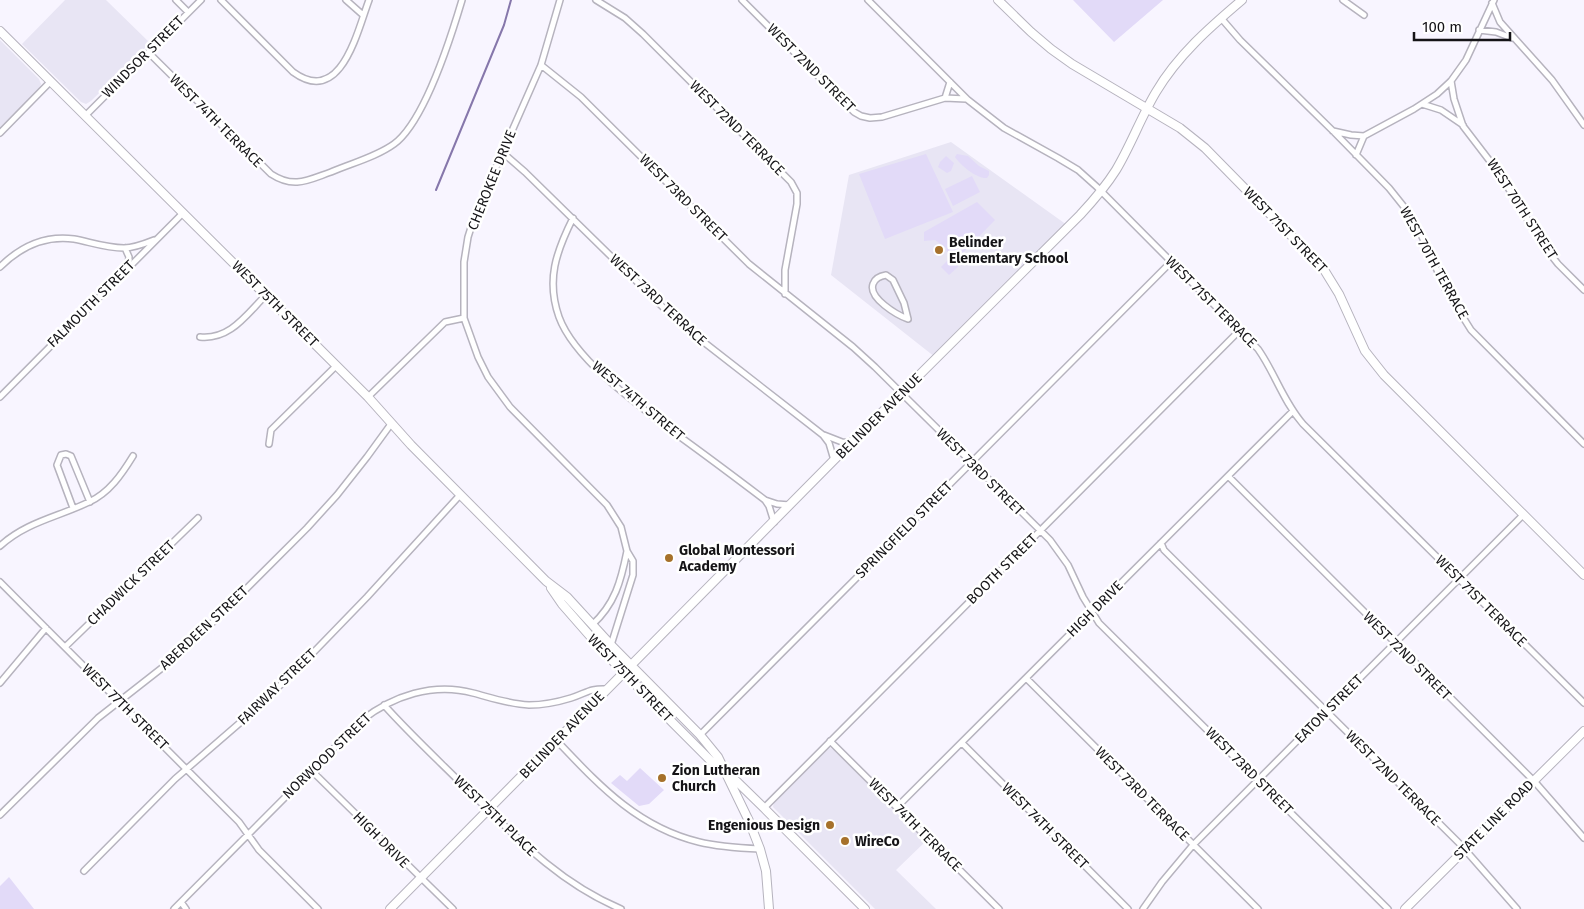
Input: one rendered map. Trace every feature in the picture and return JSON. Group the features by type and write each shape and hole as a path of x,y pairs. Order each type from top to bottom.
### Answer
{"street":[{"path":"176,0 188,12"},
{"name":"WINDSOR STREET","path":"86,115 201,0"},
{"path":"221,0 293,72 300,78 310,80 321,80 331,77 339,70 344,63 369,0"},
{"path":"346,0 363,15"},
{"name":"WEST 74TH TERRACE","path":"149,52 270,174 288,183 297,183 376,155 402,137 417,116 443,57 462,0"},
{"name":"CHEROKEE DRIVE","path":"560,0 541,65 480,204 468,237 464,262 464,318 478,357 497,390 510,407 607,506 621,527 627,551 632,561 632,580 610,645"},
{"name":"WEST 72ND TERRACE","path":"596,0 625,18 643,34 791,182 797,193 798,204 785,270 786,294"},
{"name":"WEST 72ND STREET","path":"742,0 854,112 861,116 870,118 882,117 945,98 968,100"},
{"name":"WEST 71ST TERRACE","path":"868,0 968,100 1004,128 1078,170 1101,190 1258,349 1268,363 1286,401 1303,424 1584,703"},
{"name":"WEST 71ST STREET","path":"998,0 1051,49 1080,69 1148,108 1205,148 1323,268 1333,283 1365,351 1394,387 1584,575"},
{"name":"BELINDER AVENUE","path":"390,909 834,460 1080,215 1101,190 1124,156 1163,81 1185,52 1220,18 1242,0"},
{"path":"1342,0 1364,15"},
{"path":"1333,131 1364,136 1437,94 1451,81 1466,60 1492,2"},
{"path":"1492,2 1500,22 1552,80 1584,124"},
{"name":"WEST 70TH TERRACE","path":"1220,18 1389,188 1419,230 1449,296 1472,330 1584,444"},
{"path":"1479,30 1496,32 1514,39"},
{"name":"WEST 75TH STREET","path":"0,31 368,397 391,424 546,581 567,597 610,645 700,735 718,757 723,768"},
{"name":"WEST 73RD STREET","path":"541,65 581,97 749,264 853,347 1040,531 1061,553 1099,623 1388,909"},
{"name":"WEST 70TH STREET","path":"1451,81 1454,99 1463,126"},
{"path":"0,133 51,82"},
{"path":"945,98 950,82"},
{"name":"WEST 70TH STREET","path":"1422,104 1442,110 1463,126 1499,173 1543,245 1558,264 1584,290"},
{"path":"1356,155 1364,136"},
{"name":"WEST 73RD TERRACE","path":"503,152 678,322 823,435 829,443 834,460"},
{"name":"FALMOUTH STREET","path":"0,397 183,212"},
{"name":"WEST 74TH STREET","path":"572,218 557,253 553,279 556,308 568,336 586,358 624,393 765,500 777,504 791,505"},
{"path":"0,267 21,250 34,243 50,239 74,240 108,247 125,248 155,240"},
{"path":"125,248 129,257 128,267"},
{"name":"SPRINGFIELD STREET","path":"700,735 1171,262"},
{"path":"886,275 893,280 904,304 908,319 895,313 874,295 873,284 878,278 886,275"},
{"path":"200,337 215,337 230,330 266,295"},
{"path":"368,397 445,322 464,318"},
{"name":"BOOTH STREET","path":"764,808 1240,330"},
{"path":"269,444 271,430 336,366"},
{"name":"HIGH DRIVE","path":"897,807 1293,411"},
{"name":"ABERDEEN STREET","path":"0,815 58,757 119,701 188,646 307,528 357,470 391,424"},
{"name":"WEST 73RD TERRACE","path":"823,435 842,442 852,443"},
{"path":"73,508 57,465 61,455 71,456 90,502"},
{"path":"0,546 20,530 90,502 112,485 133,456"},
{"name":"WEST 72ND STREET","path":"1228,476 1534,781 1584,838"},
{"name":"FAIRWAY STREET","path":"84,870 186,768 243,720 314,651 390,573 460,494"},
{"path":"765,500 772,513 774,522"},
{"name":"EATON STREET","path":"1143,909 1162,882 1193,845 1523,515"},
{"name":"CHADWICK STREET","path":"65,648 198,518"},
{"name":"WEST 72ND TERRACE","path":"1161,543 1164,550 1464,850 1517,909"},
{"name":"CHEROKEE DRIVE","path":"592,625 607,608 622,578 627,551"},
{"name":"WEST 75TH STREET","path":"546,581 562,604 624,672 713,763 723,768 865,909"},
{"name":"WEST 77TH STREET","path":"0,582 239,822 259,850 318,909"},
{"path":"0,683 46,628"},
{"name":"WEST 73RD TERRACE","path":"1026,678 1258,909"},
{"name":"NORWOOD STREET","path":"174,909 362,720 384,705 403,696 434,690 471,692 511,703 530,705 564,700 593,688 607,689"},
{"name":"WEST 75TH PLACE","path":"384,705 488,810 544,863 587,892 621,909"},
{"name":"STATE LINE ROAD","path":"1405,909 1584,732"},
{"path":"557,741 606,791 626,808 657,827 697,842 718,846 760,849"},
{"name":"WEST 74TH TERRACE","path":"830,741 999,909"},
{"name":"WEST 74TH STREET","path":"962,743 1128,909"},
{"name":"HIGH DRIVE","path":"314,767 316,775 453,909"},
{"path":"723,768 749,821 760,849 766,871 769,909"},
{"path":"181,902 186,909"}],"shaded area":[{"path":"65,0 106,0 150,43 86,104 81,102 22,44"},
{"path":"1073,0 1163,0 1114,42"},
{"path":"0,40 39,79 41,84 39,89 0,127"},
{"name":"Belinder Elementary School","path":"951,142 1067,225 935,357 831,275 849,175"},
{"path":"926,154 953,212 885,239 859,174"},
{"path":"957,154 968,156 979,166 989,171 987,178 974,174 961,164 955,157"},
{"path":"946,156 954,163 951,171 947,173 938,167"},
{"path":"972,176 980,192 953,206 945,189"},
{"path":"977,202 995,220 959,257 958,267 949,275 941,267 949,259 946,248 935,240 924,241 924,232"},
{"path":"830,748 926,841 896,870 936,909 875,909 773,807 774,802"},
{"path":"640,768 664,790 649,804 639,806 611,783 620,775 627,781"},
{"path":"9,877 34,909 0,909 0,886"}],"waterway":[{"path":"436,190 504,25 511,0"}],"place":[{"name":"Belinder Elementary School","path":"939,250"},
{"name":"Global Montessori Academy","path":"669,558"},
{"name":"Zion Lutheran Church","path":"662,778"},
{"name":"Engenious Design","path":"830,825"},
{"name":"WireCo","path":"845,841"}]}
